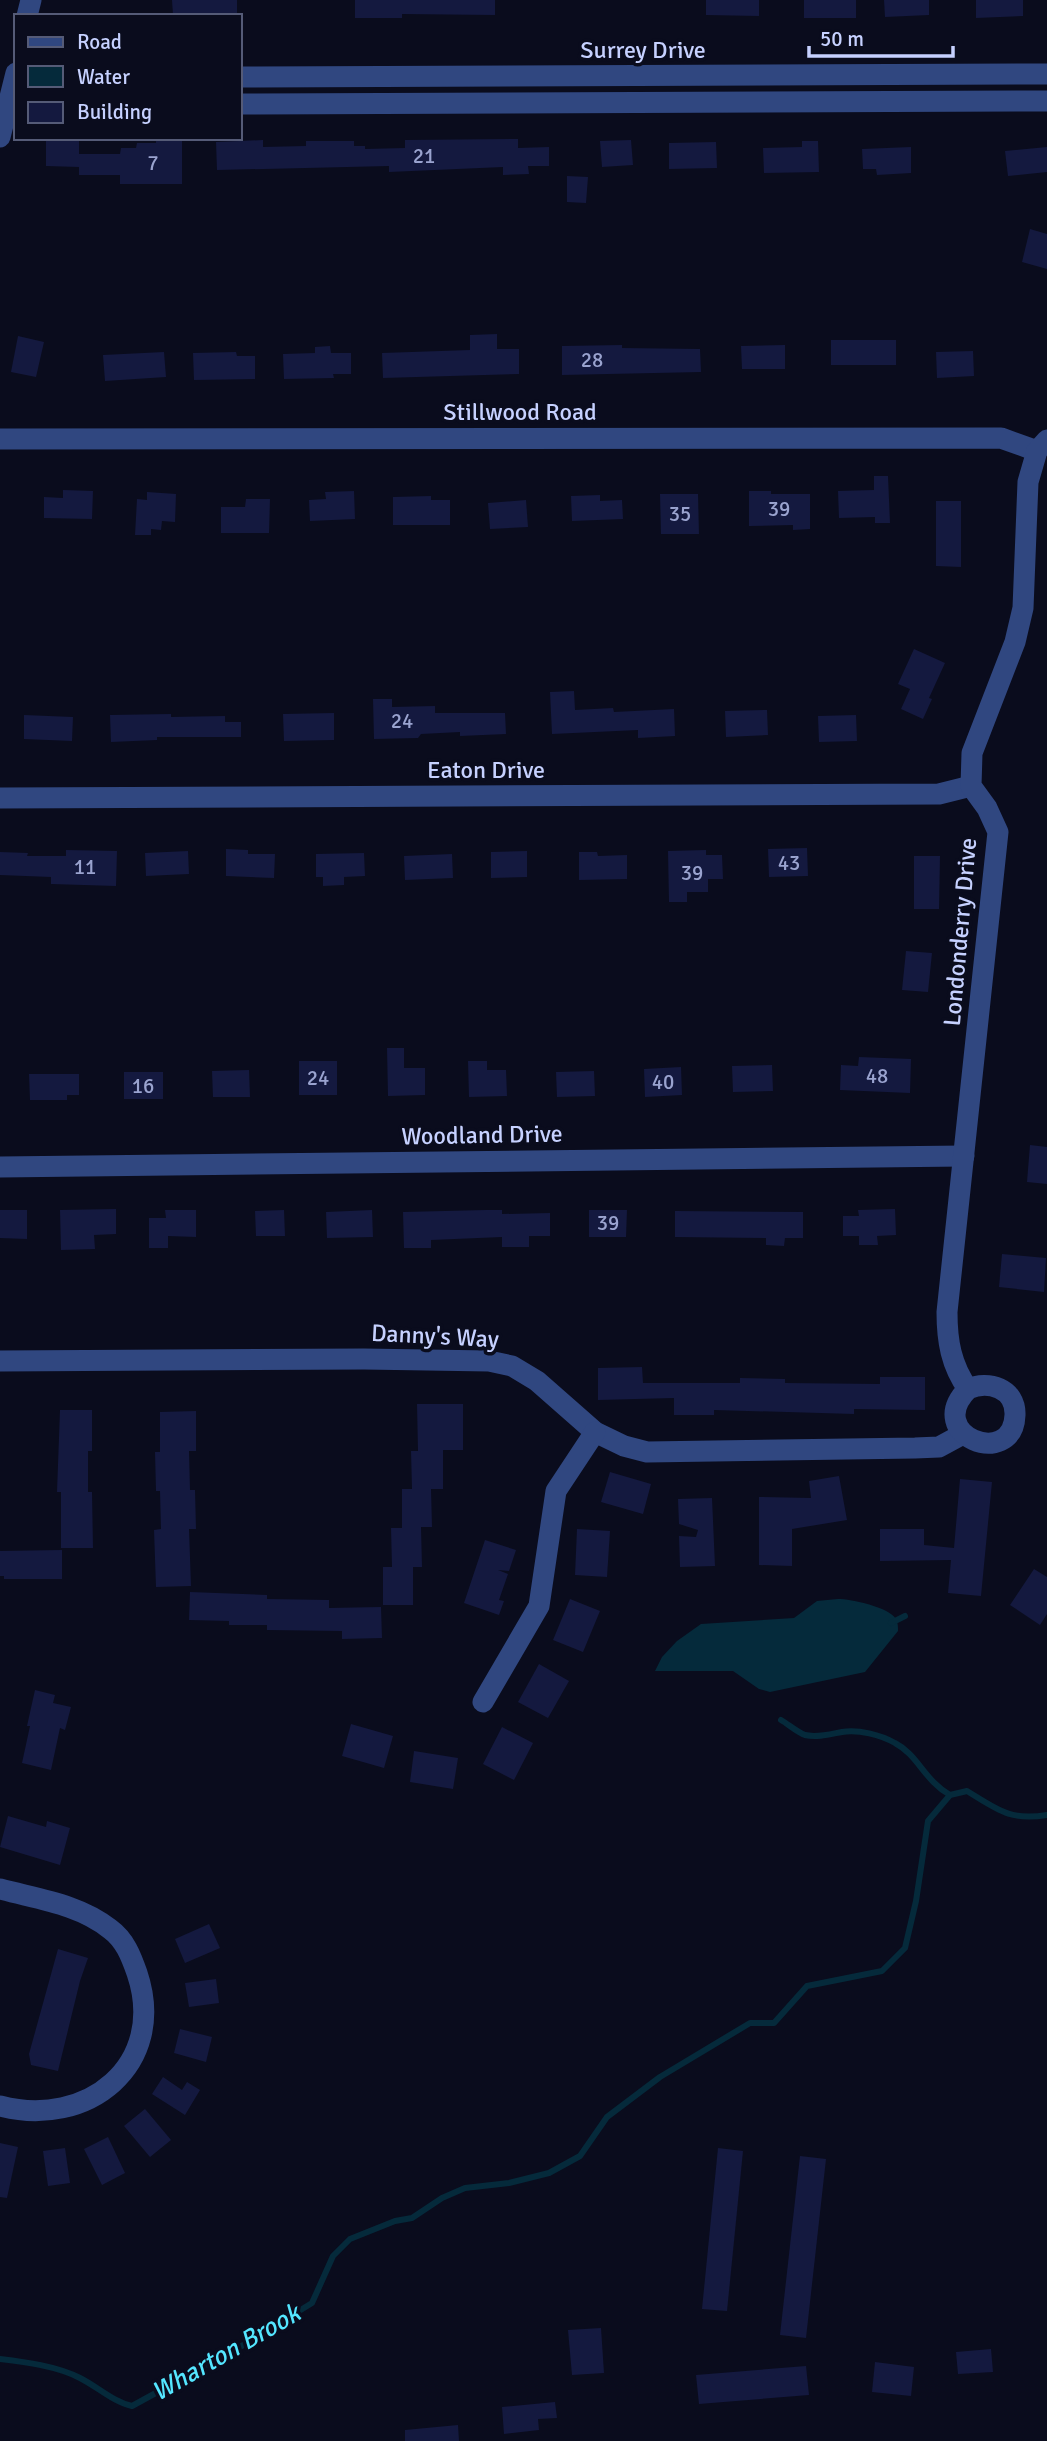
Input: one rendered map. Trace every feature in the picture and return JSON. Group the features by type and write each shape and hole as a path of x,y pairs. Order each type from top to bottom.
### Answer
{"street":[{"name":"Surrey Drive","path":"242,77 1047,74"},
{"path":"0,136 12,105 14,86"},
{"path":"242,104 1047,101"},
{"name":"Stillwood Road","path":"0,439 1001,438 1042,446"},
{"path":"971,786 972,753 1015,642 1023,608 1028,482 1042,446"},
{"name":"Eaton Drive","path":"0,798 939,794 971,786"},
{"name":"Londonderry Drive","path":"964,1156 998,832 987,808 971,786"},
{"path":"964,1156 951,1260 947,1334 957,1373 968,1389"},
{"name":"Woodland Drive","path":"0,1167 964,1156"},
{"name":"Danny's Way","path":"0,1361 489,1361 512,1366 537,1381 595,1432 624,1446 647,1452 939,1447 963,1434"},
{"path":"980,1384 1004,1390 1012,1400 1015,1412 1014,1424 1007,1435 996,1442 984,1444 963,1434 955,1416 961,1396 968,1389 980,1384"},
{"path":"483,1702 539,1606 556,1492 595,1432"},
{"path":"0,1889 94,1917 124,1942 133,1960 142,1993 145,2023 131,2064 103,2091 63,2109 19,2111 0,2106"}],"water":[{"path":"838,1599 878,1607 897,1620 898,1631 865,1672 770,1692 759,1689 733,1671 655,1671 662,1657 677,1641 701,1624 794,1618 817,1601"}],"building":[{"path":"172,0 237,0 237,13 173,14"},
{"path":"355,0 495,0 495,15 402,14 402,18 355,18"},
{"path":"706,0 759,0 759,16 706,15"},
{"path":"804,0 856,0 856,18 804,18"},
{"path":"884,0 929,0 929,15 885,17"},
{"path":"976,0 1023,0 1023,16 976,18"},
{"path":"518,139 518,148 549,147 549,166 528,166 529,174 503,175 503,167 389,172 389,166 217,170 216,142 263,140 263,147 306,146 306,141 354,141 354,146 365,146 365,149 405,148 405,140"},
{"path":"156,140 182,140 182,184 120,184 120,175 79,175 79,154 120,154 121,148 136,148 137,143 156,143"},
{"path":"631,140 633,165 602,167 600,141"},
{"path":"46,141 79,141 79,167 46,166"},
{"path":"802,141 818,141 819,172 764,173 763,148 802,147"},
{"path":"716,142 717,168 669,169 669,143"},
{"path":"911,147 911,173 877,175 876,169 863,169 862,149"},
{"path":"1047,147 1047,172 1008,176 1005,151"},
{"path":"567,176 588,177 586,203 567,202"},
{"path":"1030,229 1047,234 1047,269 1022,262"},
{"path":"497,334 497,349 519,349 519,374 383,378 382,353 470,350 470,335"},
{"path":"18,336 44,342 36,377 11,372"},
{"path":"831,340 896,340 896,365 831,365"},
{"path":"622,345 622,348 700,349 701,372 562,375 562,346"},
{"path":"785,345 785,369 742,369 741,346"},
{"path":"330,346 331,353 351,353 351,374 333,374 334,378 284,379 283,354 315,353 315,347"},
{"path":"973,351 974,376 937,378 936,352"},
{"path":"164,352 166,377 105,381 103,355"},
{"path":"236,352 237,356 255,356 255,379 194,380 193,353"},
{"path":"874,476 888,476 890,523 875,523 875,517 839,518 838,491 874,490"},
{"path":"63,490 93,491 92,519 44,518 44,497 63,498"},
{"path":"354,491 355,519 310,521 309,500 326,499 325,492"},
{"path":"749,491 810,494 810,529 793,530 793,525 749,526"},
{"path":"147,492 176,494 175,522 162,521 161,530 151,529 151,535 135,535 137,499 147,500"},
{"path":"660,494 698,494 699,534 661,534"},
{"path":"600,495 600,501 622,500 623,519 572,521 571,496"},
{"path":"431,496 431,500 450,500 450,525 393,525 393,497"},
{"path":"246,499 270,499 269,533 221,533 221,507 245,507"},
{"path":"526,500 528,527 490,529 488,503"},
{"path":"936,501 961,501 961,567 936,566"},
{"path":"914,649 945,663 923,719 901,709 910,689 898,684"},
{"path":"574,691 575,710 613,708 614,712 674,709 675,736 638,738 638,730 552,734 550,692"},
{"path":"373,699 392,699 392,707 435,706 435,713 505,713 506,734 460,736 460,732 421,734 418,738 374,739"},
{"path":"767,710 768,735 726,737 725,711"},
{"path":"334,713 334,740 284,741 283,714"},
{"path":"171,714 171,717 225,716 225,722 241,722 241,737 157,737 157,740 111,742 110,715"},
{"path":"24,715 73,717 72,741 24,739"},
{"path":"856,715 857,741 819,742 818,716"},
{"path":"807,848 808,876 769,877 768,849"},
{"path":"226,849 248,850 248,854 275,854 274,878 226,876"},
{"path":"66,850 117,851 116,886 51,884 51,877 0,875 0,852 28,853 27,856 66,856"},
{"path":"706,850 706,855 722,855 723,879 708,879 708,892 687,892 687,902 669,902 668,851"},
{"path":"188,851 189,874 146,876 145,853"},
{"path":"527,851 527,877 491,878 491,852"},
{"path":"579,852 597,852 598,856 627,855 627,879 579,880"},
{"path":"364,853 365,876 344,877 344,885 323,886 323,877 316,877 316,854"},
{"path":"452,854 453,878 405,880 404,856"},
{"path":"914,856 940,856 939,909 914,909"},
{"path":"906,951 932,953 928,992 902,990"},
{"path":"387,1048 404,1048 404,1068 425,1068 425,1095 388,1096"},
{"path":"859,1057 911,1059 910,1093 840,1090 841,1065 858,1066"},
{"path":"299,1061 337,1061 337,1095 299,1095"},
{"path":"468,1061 487,1061 487,1070 506,1070 507,1096 469,1097"},
{"path":"772,1065 773,1091 733,1092 732,1066"},
{"path":"681,1067 682,1095 645,1097 644,1069"},
{"path":"249,1070 250,1097 213,1097 212,1071"},
{"path":"594,1071 595,1096 557,1097 556,1072"},
{"path":"124,1072 163,1072 163,1099 124,1099"},
{"path":"29,1074 79,1074 79,1095 67,1095 67,1100 30,1100"},
{"path":"1030,1145 1047,1147 1047,1184 1027,1182"},
{"path":"116,1209 116,1234 94,1235 95,1249 61,1250 60,1210"},
{"path":"895,1209 896,1235 877,1236 878,1245 859,1245 859,1236 843,1236 843,1216 859,1216 858,1210"},
{"path":"0,1210 27,1210 27,1239 0,1238"},
{"path":"165,1210 196,1210 196,1237 168,1236 168,1248 149,1248 149,1218 166,1218"},
{"path":"284,1210 285,1236 256,1236 255,1211"},
{"path":"372,1210 373,1237 327,1238 326,1212"},
{"path":"502,1210 502,1214 550,1213 550,1236 529,1236 529,1247 502,1247 502,1237 431,1240 431,1248 404,1248 403,1212"},
{"path":"589,1210 627,1210 626,1237 589,1237"},
{"path":"675,1211 803,1212 803,1238 785,1238 784,1246 766,1245 766,1238 675,1237"},
{"path":"1002,1254 1046,1258 1044,1292 999,1287"},
{"path":"642,1367 643,1383 740,1383 740,1378 785,1379 785,1383 880,1384 880,1377 925,1377 925,1410 854,1409 854,1414 714,1410 714,1415 674,1415 674,1398 598,1400 598,1368"},
{"path":"417,1404 463,1404 463,1450 443,1450 443,1489 431,1489 432,1527 421,1527 422,1567 413,1567 413,1605 383,1605 383,1567 392,1567 391,1528 402,1528 402,1489 412,1489 411,1451 418,1451"},
{"path":"60,1410 92,1410 88,1492 92,1492 93,1548 61,1548 61,1492 57,1492"},
{"path":"196,1411 196,1451 189,1451 190,1490 195,1490 196,1529 189,1529 191,1586 156,1587 154,1530 161,1529 155,1452 160,1452 160,1412"},
{"path":"610,1472 651,1484 643,1514 601,1502"},
{"path":"839,1476 847,1520 792,1529 792,1566 759,1565 759,1497 811,1498 809,1481"},
{"path":"960,1479 992,1482 981,1596 948,1593 951,1560 880,1561 880,1529 924,1529 924,1545 954,1548"},
{"path":"712,1498 715,1566 680,1567 679,1536 696,1537 698,1530 679,1524 678,1499"},
{"path":"577,1529 610,1531 607,1577 575,1575"},
{"path":"485,1540 516,1550 509,1571 498,1570 508,1574 499,1600 504,1601 499,1615 464,1603"},
{"path":"62,1550 62,1579 4,1579 4,1576 0,1576 0,1551"},
{"path":"1034,1569 1047,1577 1047,1614 1040,1625 1010,1605"},
{"path":"190,1592 267,1595 267,1599 329,1600 329,1608 381,1607 382,1638 342,1639 342,1631 267,1630 267,1625 229,1625 229,1621 189,1620"},
{"path":"570,1599 600,1611 583,1652 553,1640"},
{"path":"539,1664 569,1681 548,1718 518,1702"},
{"path":"35,1690 55,1695 53,1703 71,1707 65,1730 60,1728 51,1770 22,1763"},
{"path":"351,1724 393,1736 384,1768 342,1756"},
{"path":"502,1727 533,1743 514,1780 483,1764"},
{"path":"414,1751 458,1758 453,1789 410,1782"},
{"path":"8,1816 46,1827 47,1821 70,1828 60,1865 0,1847"},
{"path":"209,1924 220,1948 185,1963 175,1939"},
{"path":"58,1949 88,1958 58,2071 31,2065 29,2054"},
{"path":"216,1979 219,2003 189,2007 185,1983"},
{"path":"180,2029 212,2037 206,2062 174,2053"},
{"path":"163,2077 182,2090 187,2082 200,2090 185,2115 152,2094"},
{"path":"145,2109 171,2140 150,2157 124,2126"},
{"path":"108,2137 125,2173 102,2185 84,2149"},
{"path":"0,2143 18,2147 7,2198 0,2197"},
{"path":"65,2148 70,2183 48,2186 43,2151"},
{"path":"718,2148 743,2151 727,2311 702,2309"},
{"path":"800,2156 826,2159 806,2338 780,2335"},
{"path":"601,2328 604,2373 572,2375 568,2330"},
{"path":"991,2349 993,2372 958,2374 956,2352"},
{"path":"875,2362 914,2367 911,2396 872,2392"},
{"path":"806,2366 809,2395 699,2404 696,2375"},
{"path":"555,2402 557,2418 538,2419 539,2430 504,2434 502,2407"},
{"path":"458,2425 459,2441 405,2441 405,2430"}],"waterway":[{"path":"891,1623 905,1616"},
{"path":"781,1720 805,1735 819,1736 855,1731 889,1740 910,1754 934,1782 950,1795"},
{"name":"Wharton Brook","path":"0,2359 61,2370 132,2406 247,2343 312,2303 333,2256 350,2239 395,2221 412,2218 442,2198 465,2188 509,2183 549,2173 580,2156 607,2117 660,2077 750,2023 774,2023 807,1986 882,1971 905,1948 916,1901 928,1821 950,1795 967,1791 996,1809 1014,1815 1047,1815"}]}
